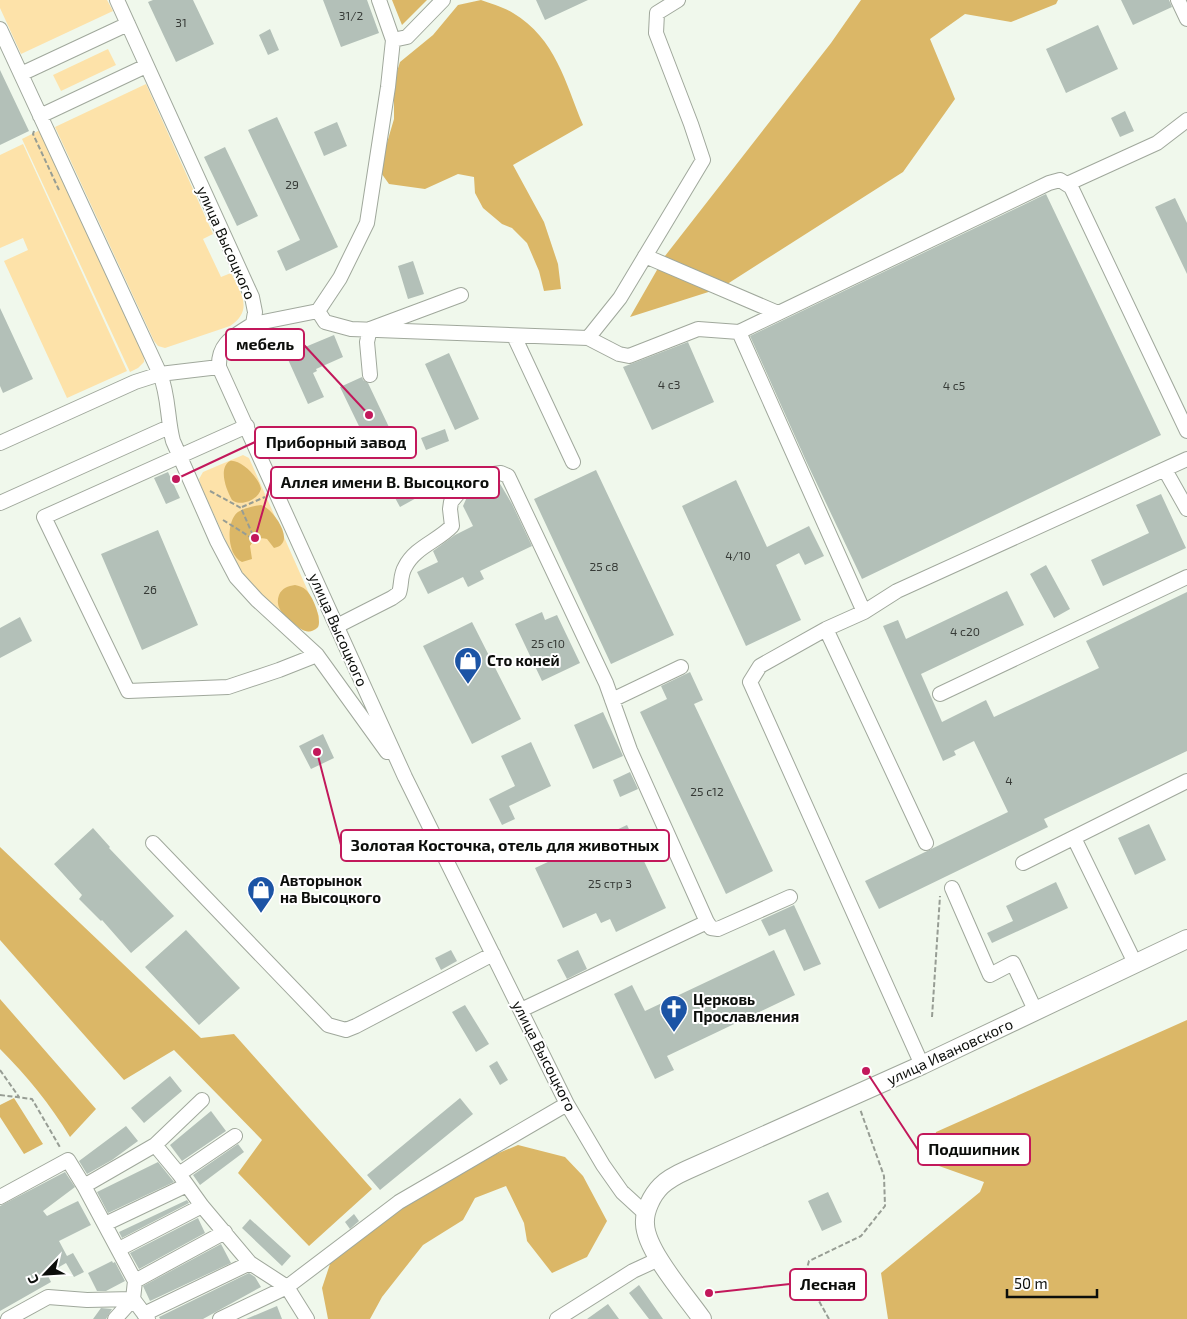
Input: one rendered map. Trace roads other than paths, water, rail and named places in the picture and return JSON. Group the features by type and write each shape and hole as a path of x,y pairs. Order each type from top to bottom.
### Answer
{"main road":[{"name":"улица Ивановского","path":"646,1214 652,1198 661,1185 672,1178 922,1066 1187,939"},
{"path":"646,1214 645,1225 649,1240 659,1259 702,1319"}],"street":[{"name":"улица Высоцкого","path":"117,0 252,297 256,312 253,324"},
{"path":"0,443 135,382 160,374 219,367 219,355 225,344 253,324 318,311 340,278 367,224 388,87 393,40 379,0"},
{"path":"393,40 407,37 443,0"},
{"path":"588,338 620,298 703,160 656,33 657,13 678,0"},
{"path":"1178,0 1187,19"},
{"path":"21,74 128,24"},
{"path":"0,29 160,374"},
{"path":"40,116 146,66"},
{"path":"1067,184 1156,142 1187,120"},
{"path":"318,311 325,322 351,329 474,332 514,336 588,338 619,354 630,356 698,329 739,332 1049,183 1060,180 1071,186 1187,431"},
{"path":"645,256 778,313"},
{"path":"370,329 461,294"},
{"path":"370,329 367,342 370,375"},
{"path":"739,332 864,612"},
{"path":"514,336 573,462"},
{"name":"улица Высоцкого","path":"219,367 405,777 567,1104 622,1192 646,1214"},
{"name":"улица Высоцкого","path":"160,374 166,388 169,427 217,541 236,577 257,600 317,655 405,777"},
{"path":"247,426 44,517 128,691 228,687 317,655"},
{"path":"0,503 169,427"},
{"path":"922,1066 750,682 760,666 826,629 864,612 897,591 1187,459"},
{"path":"1165,470 1187,509"},
{"path":"337,626 399,593 401,577 409,560 452,526 450,509 455,496 461,490 500,473 508,476 513,483 606,683 630,750 710,928 718,929 790,897"},
{"path":"940,694 1187,576"},
{"path":"826,629 926,843"},
{"path":"612,700 681,667"},
{"path":"1023,863 1187,781"},
{"path":"1074,838 1135,963"},
{"path":"153,843 328,1025 346,1030 356,1026 493,954"},
{"path":"952,888 990,975 1013,963 1036,1012"},
{"path":"521,1010 707,922"},
{"path":"84,1186 155,1145 202,1100"},
{"path":"220,1319 287,1287 399,1202 567,1104"},
{"path":"106,1224 183,1180 235,1136"},
{"path":"155,1145 202,1206 250,1263 287,1287 306,1319"},
{"path":"0,1197 68,1160 106,1224 135,1281 133,1299 115,1319"},
{"path":"119,1249 202,1206"},
{"path":"135,1281 225,1232"},
{"path":"557,1319 633,1271 659,1259"},
{"path":"133,1299 146,1317 250,1263"},
{"path":"8,1319 48,1296 87,1300 133,1299"}],"place":[{"name":"мебель","path":"369,415"},
{"name":"Приборный завод","path":"176,479"},
{"name":"Аллея имени В. Высоцкого","path":"255,538"},
{"name":"Сто коней","path":"468,685"},
{"name":"Золотая Косточка, отель для животных","path":"317,752"},
{"name":"Авторынок на Высоцкого","path":"261,914"},
{"name":"Церковь Прославления","path":"674,1033"},
{"name":"Подшипник","path":"866,1071"},
{"name":"Лесная","path":"709,1293"}]}
